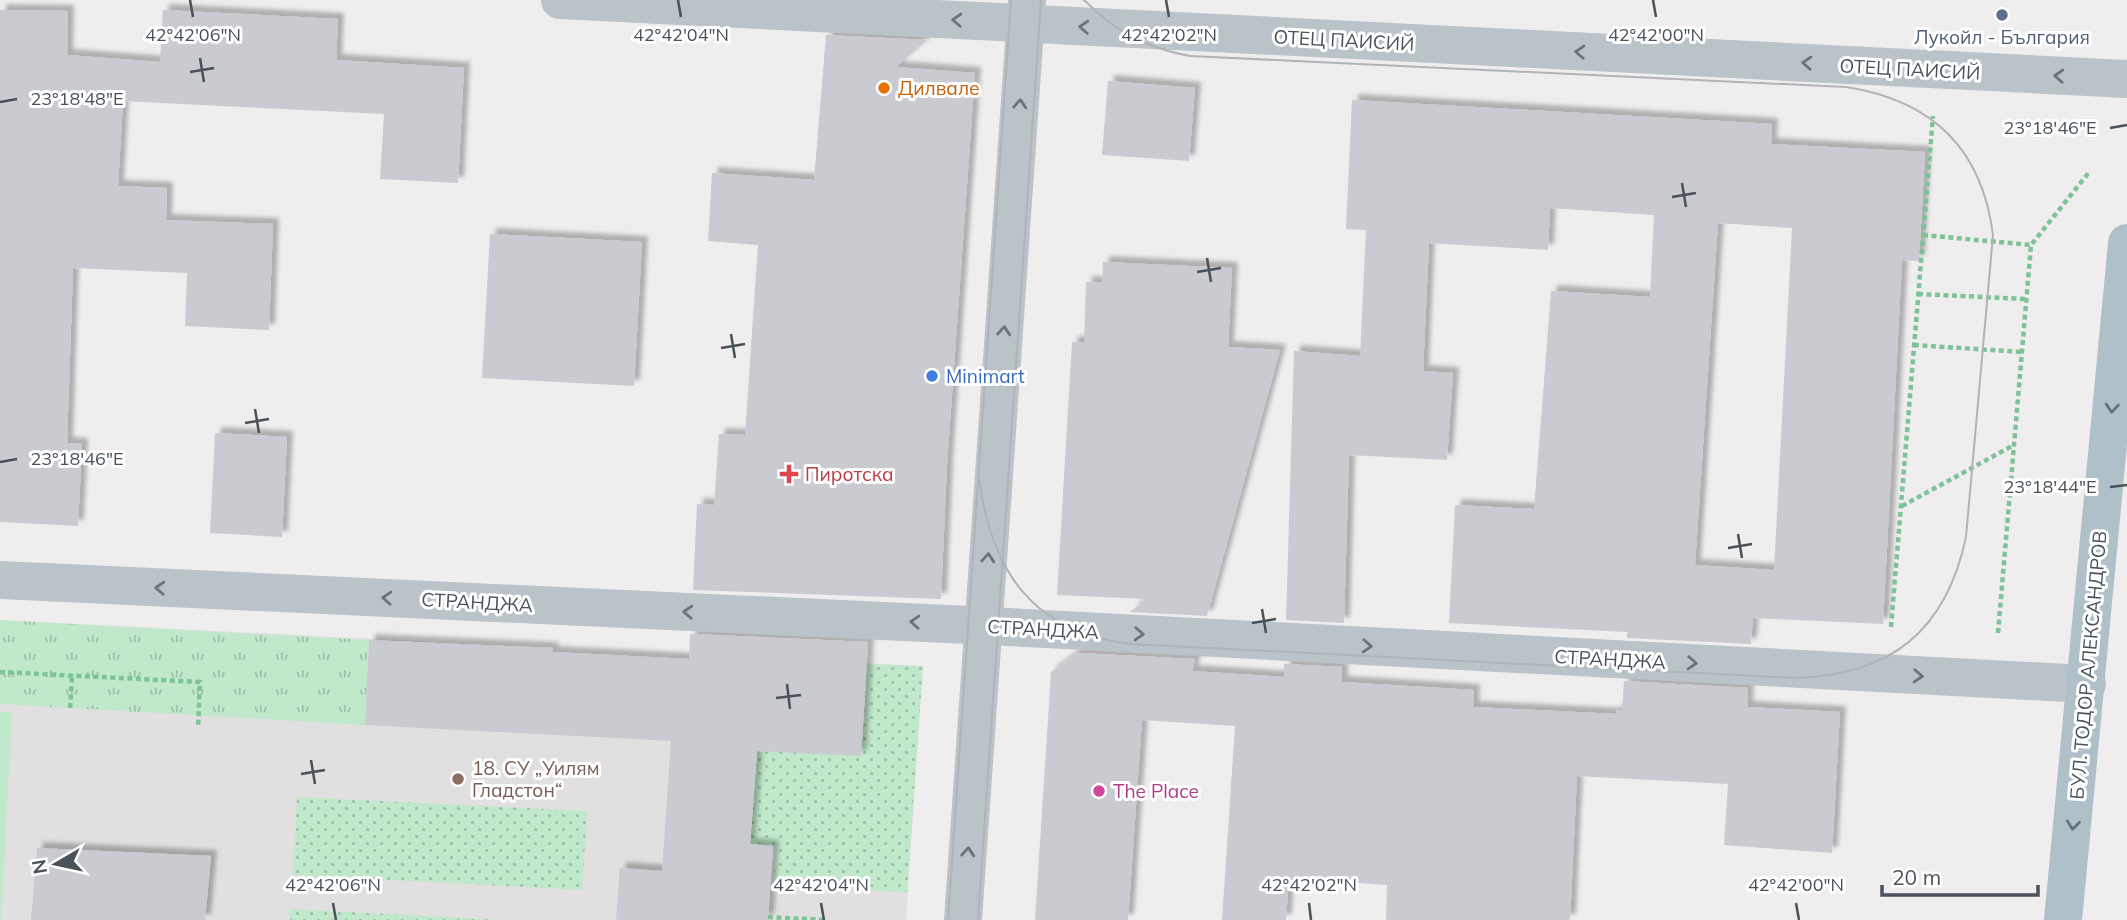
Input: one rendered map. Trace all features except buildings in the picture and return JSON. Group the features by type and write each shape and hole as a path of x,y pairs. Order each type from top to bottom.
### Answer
{"main road":[{"name":"БУЛ. ТОДОР АЛЕКСАНДРОВ","path":"2063,920 2127,243"}],"street":[{"name":"ОТЕЦ ПАИСИЙ","path":"560,0 1026,12 1937,70 2127,79"},
{"path":"963,920 1026,12"},
{"name":"СТРАНДЖА","path":"0,580 984,626 2087,684"}],"path":[{"path":"1888,674 1937,70"},
{"path":"1998,633 2031,245 2090,172"},
{"path":"1923,235 2031,245"},
{"path":"1919,294 2026,299"},
{"path":"1914,345 2022,352"},
{"path":"1901,506 2014,445"},
{"path":"0,672 200,682 198,727"},
{"path":"70,708 72,676"},
{"path":"768,918 824,920"}],"shaded area":[{"name":"18. СУ „Уилям Гладстон“","path":"0,620 553,648 553,652 797,664 798,660 923,666 906,920 0,920"}],"green space":[{"path":"0,620 369,640 365,725 0,704"},
{"path":"867,664 923,666 907,892 773,886 776,846 750,844 757,751 864,729"},
{"path":"0,712 12,712 1,920 0,920"},
{"path":"297,797 587,811 582,890 293,875"},
{"path":"290,909 505,920 290,920"}],"tram line":[{"path":"948,920 1011,0"},
{"path":"978,920 1041,0"},
{"path":"979,478 994,541 1006,568 1022,591 1043,611 1067,626 1097,637 1131,644 1796,678 1830,675 1860,668 1886,657 1909,642 1928,622 1944,598 1957,570 1966,537 1993,235 1987,204 1964,153 1947,133 1927,117 1903,103 1846,87 1190,56 1174,53 1132,37 1084,0"}],"place":[{"name":"Лукойл - България","path":"2002,15"},
{"name":"Дилвале","path":"884,88"},
{"name":"Minimart","path":"932,376"},
{"name":"Пиротска","path":"789,474"},
{"name":"18. СУ „Уилям Гладстон“","path":"458,779"},
{"name":"The Place","path":"1099,791"}]}
